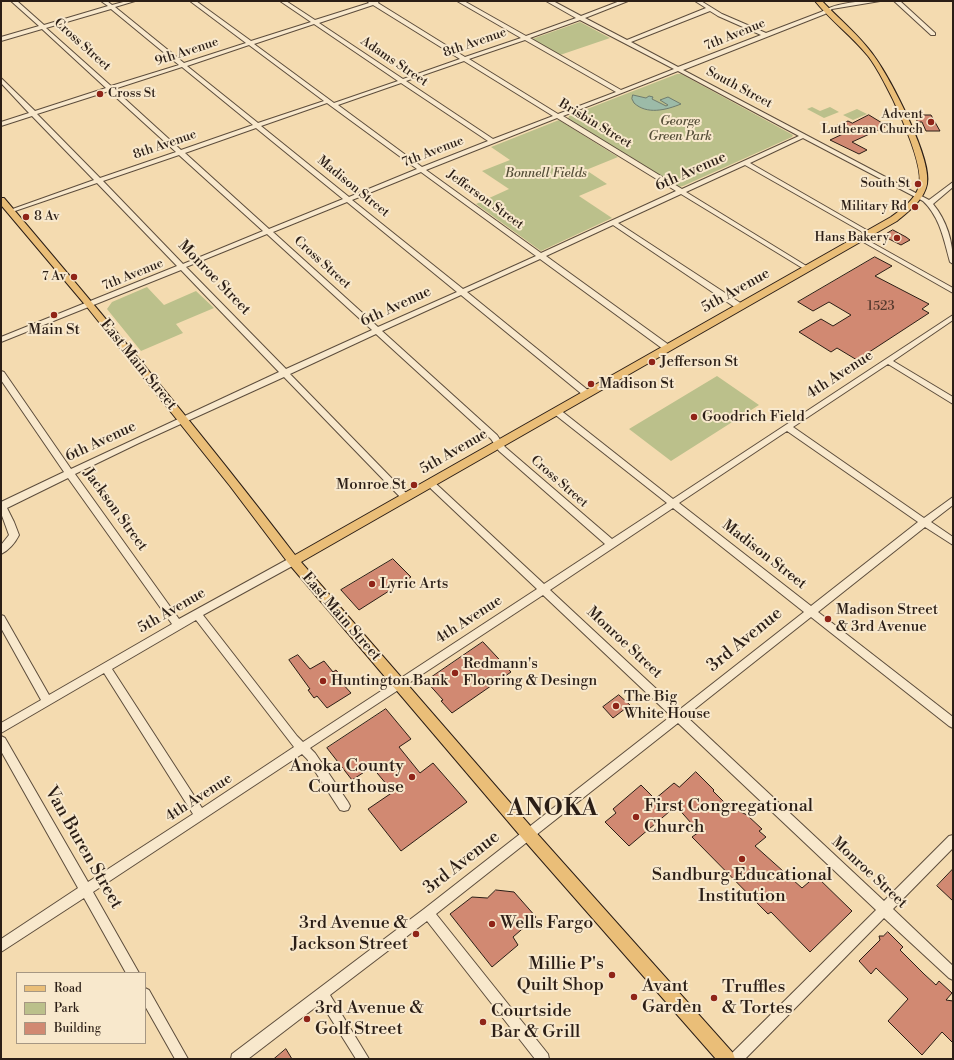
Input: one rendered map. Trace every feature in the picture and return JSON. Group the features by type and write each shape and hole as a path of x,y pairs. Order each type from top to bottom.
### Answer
{"main road":[{"path":"818,1 871,57 881,72 919,151 924,179 918,196"},
{"name":"5th Avenue","path":"293,561 666,347 860,238 902,212 918,196"},
{"name":"East Main Street","path":"1,200 90,305 234,483 293,561 528,834 727,1059"}],"street":[{"name":"Cross Street","path":"14,1 494,437 504,451 611,544"},
{"name":"Madison Street","path":"104,1 586,393"},
{"path":"1,39 132,1"},
{"name":"Jefferson Street","path":"193,1 330,103 666,347"},
{"name":"Adams Street","path":"283,1 493,142"},
{"name":"9th Avenue","path":"1,124 372,2 380,1"},
{"path":"460,1 621,92"},
{"name":"South Street","path":"549,1 930,203"},
{"name":"8th Avenue","path":"10,211 256,126 401,81 582,18 624,1"},
{"path":"698,1 709,9 765,35"},
{"name":"7th Avenue","path":"1,340 182,268 422,169 679,70 831,8 877,1"},
{"path":"898,1 933,34"},
{"name":"Brisbin Street","path":"372,2 806,268"},
{"path":"626,42 709,9"},
{"name":"Monroe Street","path":"1,80 97,181 405,497"},
{"name":"6th Avenue","path":"1,506 69,472 804,136"},
{"path":"746,163 868,233"},
{"path":"953,184 930,203 940,220 953,262"},
{"path":"614,223 739,306"},
{"path":"860,238 953,291"},
{"name":"4th Avenue","path":"1,946 888,362 953,317"},
{"path":"888,362 953,401"},
{"name":"Jackson Street","path":"1,374 178,625"},
{"name":"Madison Street","path":"556,411 953,724"},
{"path":"788,428 953,542"},
{"name":"Monroe Street","path":"430,483 953,974"},
{"name":"3rd Avenue","path":"237,1059 428,913 953,500"},
{"path":"1,506 10,522 14,535 12,541 1,550"},
{"name":"5th Avenue","path":"1,728 197,614 293,561"},
{"path":"197,614 301,748 311,756 344,806"},
{"path":"1,619 47,701"},
{"path":"105,667 200,815"},
{"name":"Van Buren Street","path":"1,740 132,972"},
{"path":"736,1059 953,840"},
{"path":"428,913 543,1059"},
{"path":"322,995 363,1059"},
{"path":"146,996 182,1059"}],"green space":[{"path":"580,22 610,38 560,55 532,39"},
{"name":"George Green Park","path":"677,74 681,74 793,135 792,137 679,187 568,119 569,116"},
{"path":"812,107 820,111 830,107 839,112 824,118 807,109"},
{"path":"857,109 867,114 853,120 843,115"},
{"name":"Bonnell Fields","path":"559,120 618,157 586,170 607,184 579,196 612,218 541,251 476,204 509,189 482,171 510,160 491,147"},
{"path":"147,287 164,305 196,291 214,308 176,324 183,333 141,351 107,309 112,302"},
{"name":"Goodrich Field","path":"717,376 759,405 671,461 629,429"}],"shaded area":[{"path":"633,95 646,98 649,96 653,97 652,99 666,106 668,105 660,100 668,97 681,104 657,110 645,109 634,103 632,99"}],"building":[{"name":"Advent Lutheran Church","path":"913,111 921,115 931,115 940,131 926,131 922,122 918,122"},
{"path":"869,115 887,126 852,142 867,150 859,154 830,140 845,133 833,127 848,121 852,123"},
{"name":"Hans Bakery","path":"893,230 910,240 901,245 883,236"},
{"path":"875,257 892,266 875,276 929,304 922,309 929,313 857,360 837,348 831,352 799,332 821,319 833,326 851,315 829,302 813,311 798,302"},
{"name":"Lyric Arts","path":"393,559 411,577 359,610 341,590"},
{"path":"483,642 511,672 452,713 441,701 443,700 426,681"},
{"name":"Huntington Bank","path":"298,655 310,669 324,661 333,672 336,670 344,680 341,682 351,693 327,708 317,696 314,698 308,690 310,689 289,660"},
{"name":"The Big White House","path":"619,695 630,705 613,718 603,707"},
{"name":"Anoka County Courthouse","path":"386,709 411,739 399,747 420,773 433,763 467,802 401,851 368,809 393,792 372,767 352,780 327,748"},
{"name":"Sandburg Educational Institution","path":"696,772 727,805 747,815 762,829 759,831 766,837 755,846 802,888 816,876 852,911 810,952 771,912 768,914 692,837 699,832 676,806 629,846 605,822 616,813 613,809 641,785 655,799 674,783 679,787"},
{"path":"953,869 953,901 937,886"},
{"name":"Wells Fargo","path":"496,890 514,892 536,917 513,937 518,945 492,967 450,914 472,897 487,898"},
{"path":"888,932 903,947 900,950 924,974 936,985 939,981 952,993 946,1000 953,1001 953,1043 942,1032 922,1055 888,1021 908,999 876,968 871,974 859,961 880,940 879,936 883,936"},
{"path":"286,1049 292,1059 274,1059"}],"place":[{"name":"Cross St","path":"100,94"},
{"name":"Advent Lutheran Church","path":"931,122"},
{"name":"South St","path":"918,184"},
{"name":"Military Rd","path":"915,207"},
{"name":"8 Av","path":"26,217"},
{"name":"Hans Bakery","path":"897,238"},
{"name":"7 Av","path":"74,277"},
{"name":"Main St","path":"54,315"},
{"name":"Jefferson St","path":"652,362"},
{"name":"Madison St","path":"591,384"},
{"name":"Goodrich Field","path":"694,417"},
{"name":"Monroe St","path":"414,485"},
{"name":"Lyric Arts","path":"372,584"},
{"name":"Madison Street & 3rd Avenue","path":"828,619"},
{"name":"Redmann's Flooring & Desingn","path":"455,673"},
{"name":"Huntington Bank","path":"323,681"},
{"name":"The Big White House","path":"616,706"},
{"name":"Anoka County Courthouse","path":"412,777"},
{"name":"First Congregational Church","path":"636,817"},
{"name":"Sandburg Educational Institution","path":"742,859"},
{"name":"Wells Fargo","path":"492,924"},
{"name":"3rd Avenue & Jackson Street","path":"416,934"},
{"name":"Millie P's Quilt Shop","path":"612,975"},
{"name":"Avant Garden","path":"634,997"},
{"name":"Truffles & Tortes","path":"714,998"},
{"name":"3rd Avenue & Golf Street","path":"307,1019"},
{"name":"Courtside Bar & Grill","path":"483,1022"}],"district":[{"name":"ANOKA","path":"553,809"}]}
